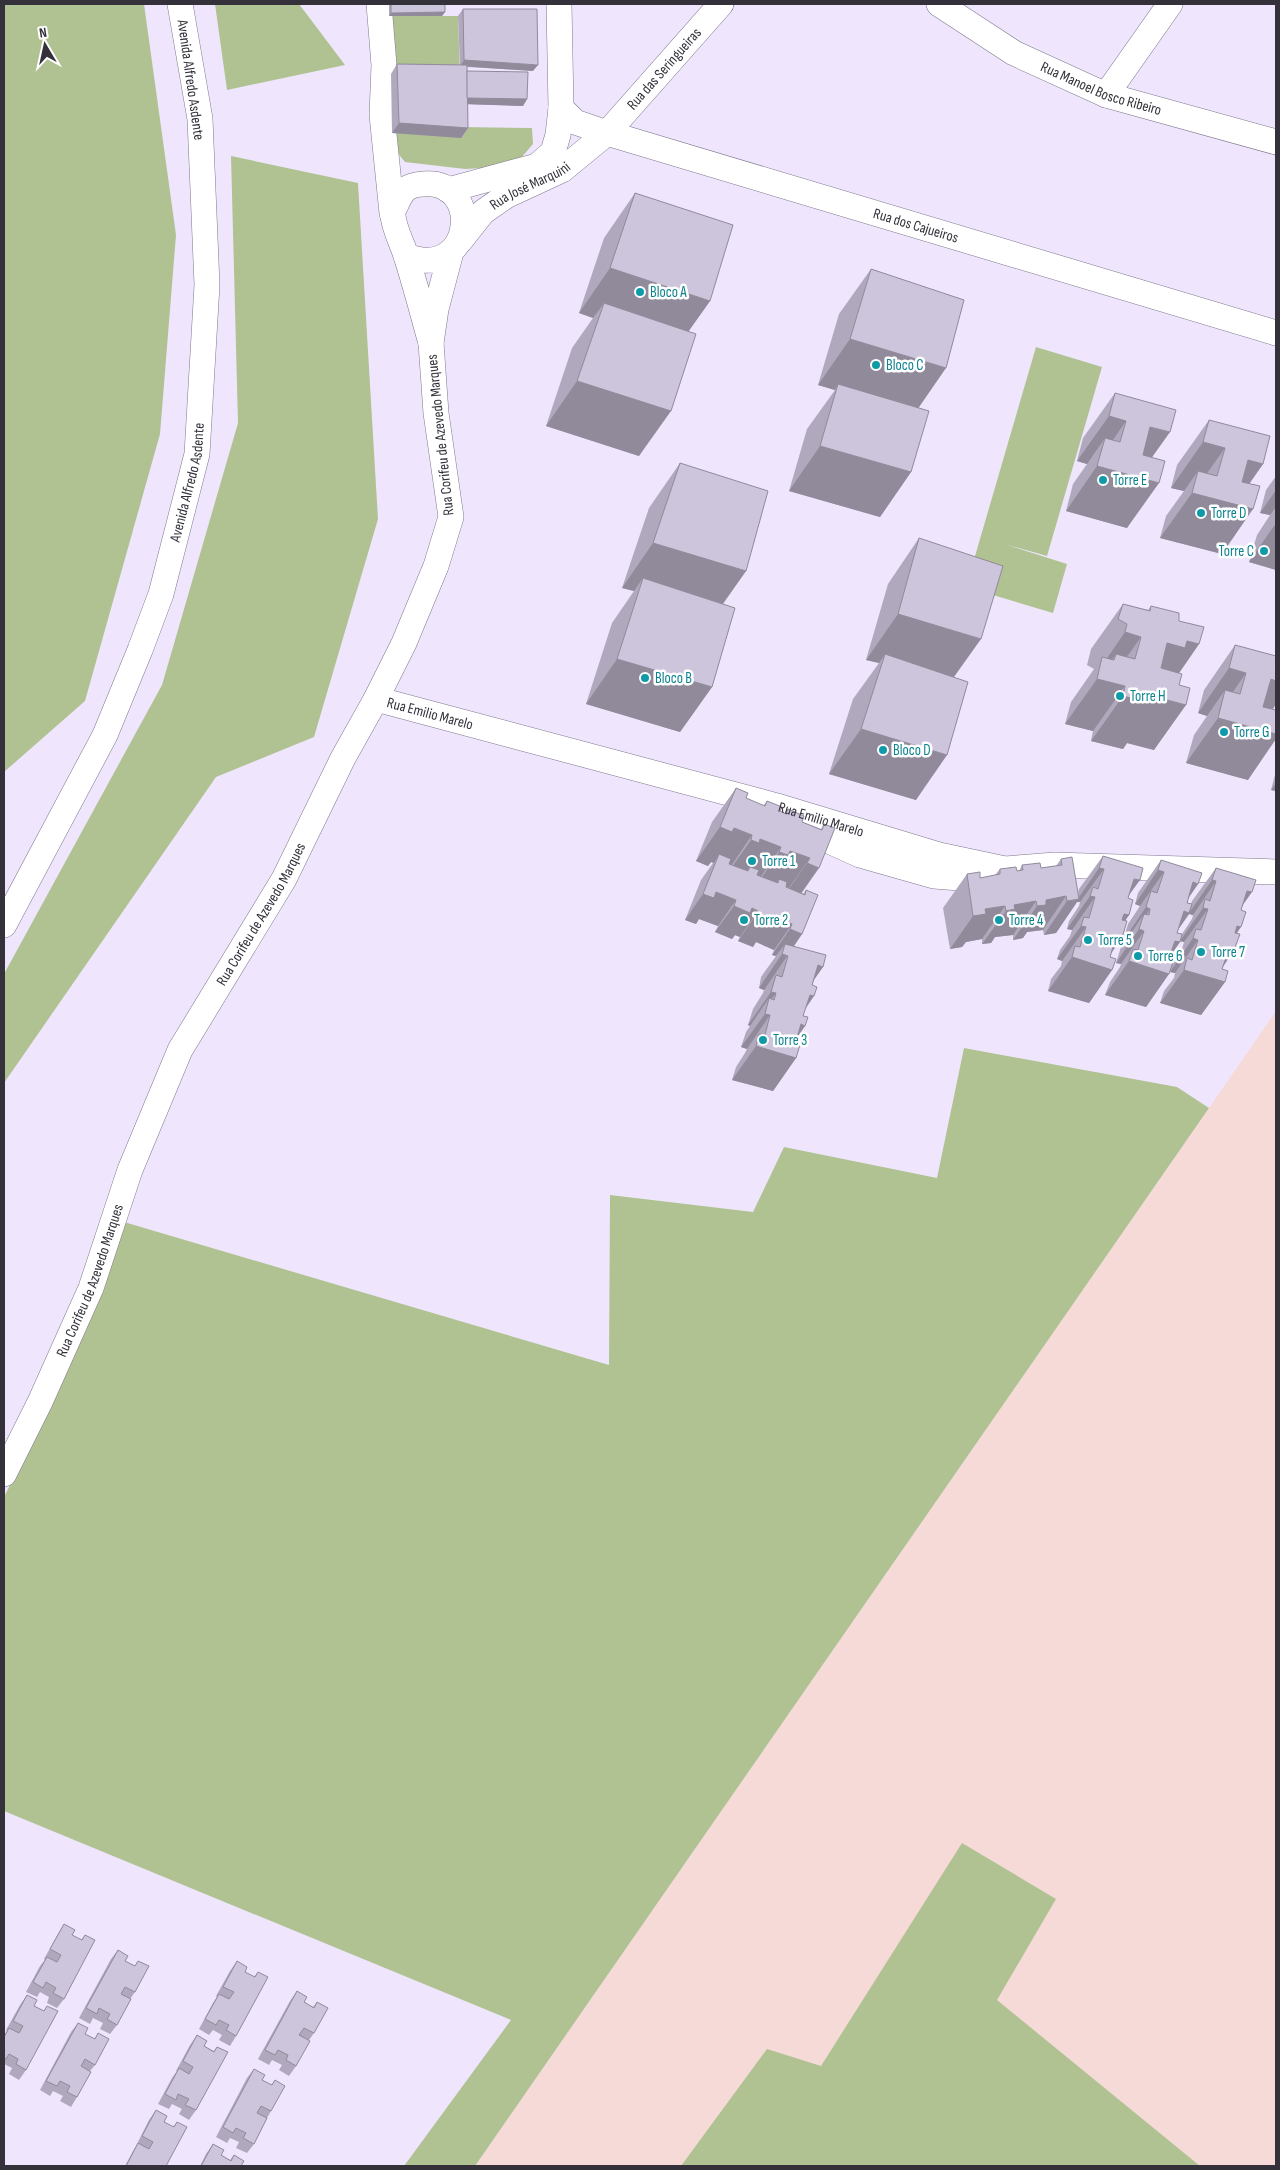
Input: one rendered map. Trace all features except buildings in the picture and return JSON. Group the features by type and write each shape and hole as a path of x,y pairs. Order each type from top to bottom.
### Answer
{"street":[{"name":"Avenida Alfredo Asdente","path":"4,924 105,735 140,650 160,594 197,454 207,284 200,119 180,4"},
{"path":"379,4 384,65 382,115 392,213 397,236 406,256 430,343"},
{"name":"Rua José Marquini","path":"448,190 537,166 553,152 558,135 561,108 559,4"},
{"name":"Rua das Seringueiras","path":"607,133 721,4"},
{"path":"1106,95 1170,4"},
{"name":"Rua Manoel Bosco Ribeiro","path":"948,6 1014,52 1106,95 1276,142"},
{"name":"Rua dos Cajueiros","path":"561,108 575,122 607,133 1276,333"},
{"name":"Rua José Marquini","path":"454,248 483,212 506,196 562,170 607,133"},
{"path":"392,213 402,190 413,185 425,183 437,185 448,190 456,198 462,209 465,220 463,232 454,248 436,309 430,343"},
{"path":"406,256 417,260 429,261 440,258 454,248"},
{"name":"Rua Corifeu de Azevedo Marques","path":"4,1474 40,1402 91,1288 130,1170 180,1050 284,879 343,758 376,699 404,643 436,566 451,517 436,413 430,343"},
{"name":"Rua Emilio Marelo","path":"376,699 777,806 864,844 937,865 1004,869 1055,865 1276,872"}],"shaded area":[{"path":"1276,1011 1276,2166 475,2166 1209,1108"}],"green space":[{"path":"4,4 144,4 176,235 160,434 85,701 4,772"},
{"path":"215,4 299,4 345,65 227,90"},
{"path":"389,16 458,16 460,75 391,74"},
{"path":"461,127 532,128 533,144 521,158 483,168 465,169 405,162 391,145 392,133"},
{"path":"231,156 358,183 378,519 314,737 216,777 4,1083 4,974 162,685 238,423"},
{"path":"1036,347 1102,367 1047,556 1004,544 1067,564 1053,613 966,587"},
{"path":"964,1048 1177,1087 1209,1108 475,2166 404,2166 511,2020 4,1811 4,1497 31,1443 124,1222 609,1365 610,1195 753,1212 784,1147 937,1178"},
{"path":"962,1843 1056,1899 997,2000 1200,2166 681,2166 767,2049 821,2066"}],"place":[{"name":"Bloco A","path":"640,292"},
{"name":"Bloco C","path":"876,365"},
{"name":"Torre E","path":"1103,480"},
{"name":"Torre D","path":"1201,513"},
{"name":"Torre C","path":"1264,551"},
{"name":"Bloco B","path":"645,678"},
{"name":"Torre H","path":"1120,696"},
{"name":"Torre G","path":"1224,732"},
{"name":"Bloco D","path":"883,750"},
{"name":"Torre 1","path":"752,861"},
{"name":"Torre 2","path":"744,920"},
{"name":"Torre 4","path":"999,920"},
{"name":"Torre 5","path":"1088,940"},
{"name":"Torre 7","path":"1201,952"},
{"name":"Torre 6","path":"1138,956"},
{"name":"Torre 3","path":"763,1040"}]}
